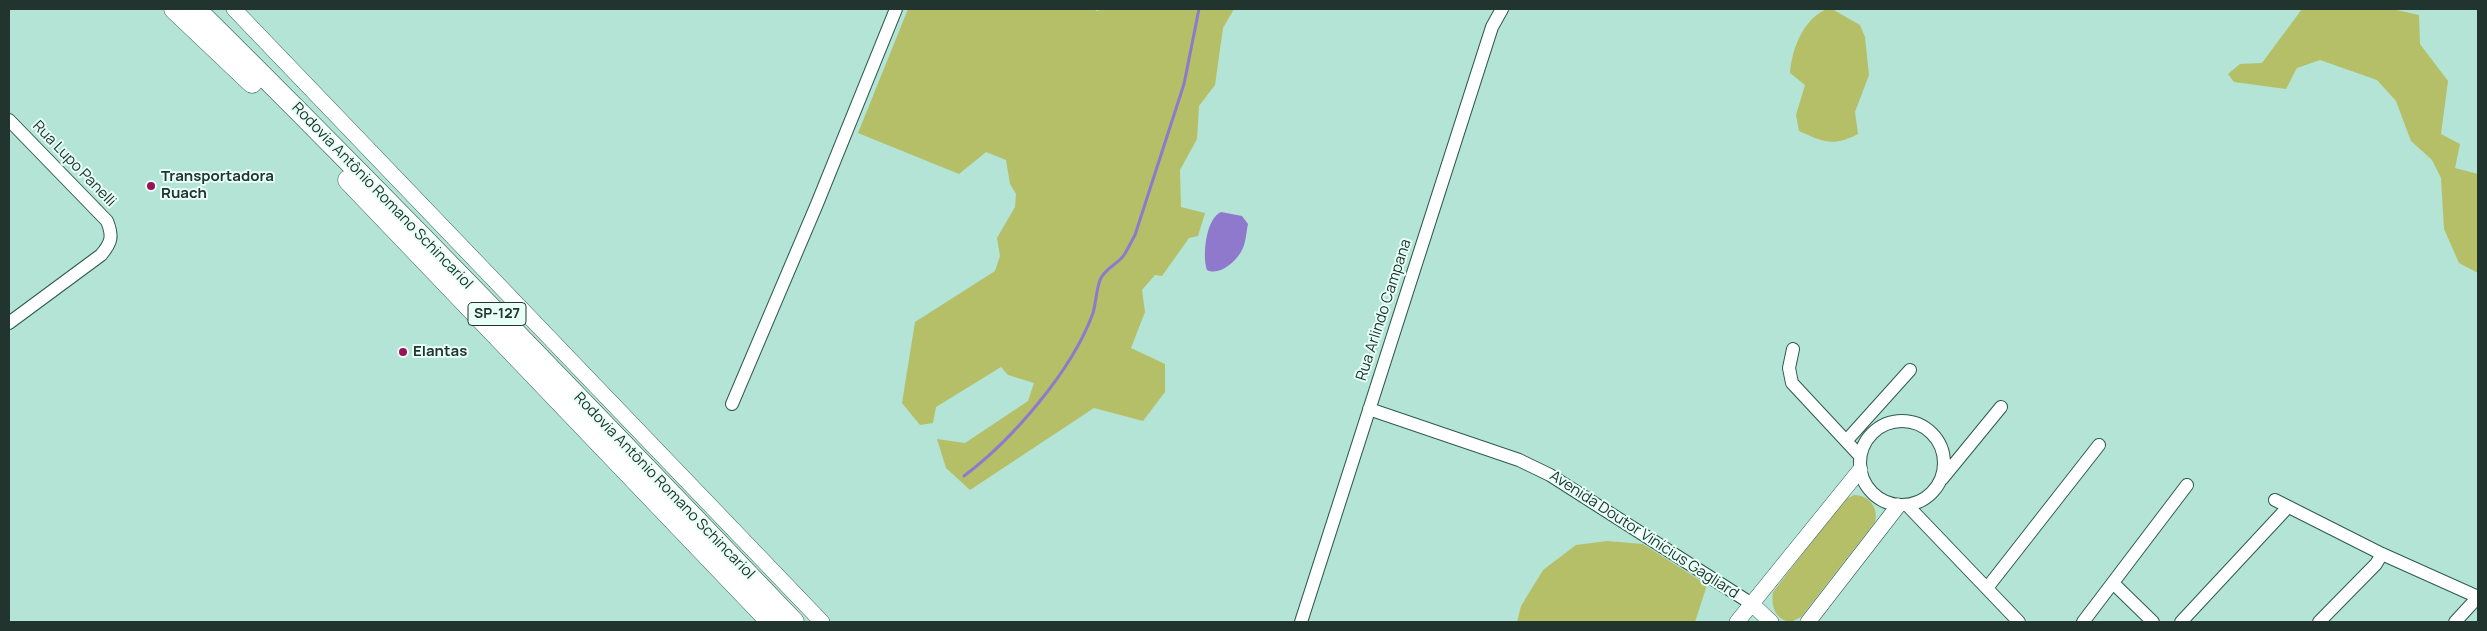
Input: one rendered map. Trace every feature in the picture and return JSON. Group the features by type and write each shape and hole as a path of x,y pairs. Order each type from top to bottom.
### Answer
{"highway":[{"path":"167,9 205,39"},
{"name":"Rodovia Antônio Romano Schincariol","path":"174,9 280,109 771,622"},
{"name":"Rodovia Antônio Romano Schincariol","path":"196,9 312,123 794,622"}],"street":[{"path":"234,9 822,622"},
{"path":"732,404 817,204 896,9"},
{"name":"Rua Arlindo Campana","path":"1301,622 1492,27 1502,9"},
{"name":"Rua Lupo Panelli","path":"9,120 107,221 112,234 110,244 100,255 9,323"},
{"path":"1793,349 1789,368 1792,383 1848,440 1860,463 1864,483 1873,494 1884,502 1902,505 1924,499 2001,408"},
{"path":"1848,440 1910,370"},
{"name":"Avenida Doutor Vinícius Gagliard","path":"1369,409 1519,460 1550,475 1752,604 1771,622"},
{"path":"1738,622 1860,463 1865,442 1874,431 1892,422 1913,422 1926,428 1936,438 1942,450 1944,464 1939,483"},
{"path":"1987,588 2099,445"},
{"path":"2083,622 2187,485"},
{"path":"2276,500 2382,554 2478,597 2455,622"},
{"path":"1902,505 2019,622"},
{"path":"1808,622 1902,505"},
{"path":"2181,622 2288,507"},
{"path":"2319,622 2376,564 2382,554"},
{"path":"2113,583 2152,622"}],"green space":[{"path":"908,9 1092,9 1098,11 1100,9 1234,9 1223,28 1215,85 1199,106 1197,139 1180,170 1181,207 1205,213 1198,236 1189,238 1162,276 1155,275 1142,290 1145,312 1131,348 1165,364 1165,392 1143,421 1094,408 970,490 946,468 937,439 965,443 1028,401 1034,383 1008,375 1001,367 936,407 933,423 920,425 902,403 915,322 995,271 1000,256 997,238 1015,207 1016,194 1010,184 1006,160 986,152 959,174 858,133"},
{"path":"1827,9 1832,9 1860,25 1865,37 1869,75 1855,112 1858,134 1835,142 1828,142 1799,131 1796,115 1805,85 1790,73 1793,54 1805,27 1811,20"},
{"path":"2302,9 2392,9 2419,15 2420,44 2448,81 2441,134 2460,144 2455,168 2478,174 2478,273 2459,263 2444,229 2441,178 2432,160 2411,141 2396,101 2377,80 2320,60 2297,68 2286,89 2234,82 2228,74 2240,64 2262,63"},
{"path":"1854,495 1864,497 1872,503 1876,512 1875,522 1801,617 1791,622 1786,621 1775,612 1773,592 1844,500"},
{"path":"1607,541 1643,544 1707,585 1695,622 1517,622 1521,606 1543,570 1576,545"}],"shaded area":[{"path":"1221,212 1242,216 1248,224 1244,246 1238,256 1221,270 1212,271 1207,270 1205,256 1206,238 1212,222"}],"waterway":[{"path":"964,476 1001,444 1039,403 1056,381 1071,358 1093,313 1102,276 1124,255 1135,235 1184,84 1199,9"}],"place":[{"name":"Transportadora Ruach","path":"151,186"},
{"name":"Elantas","path":"403,352"}]}
